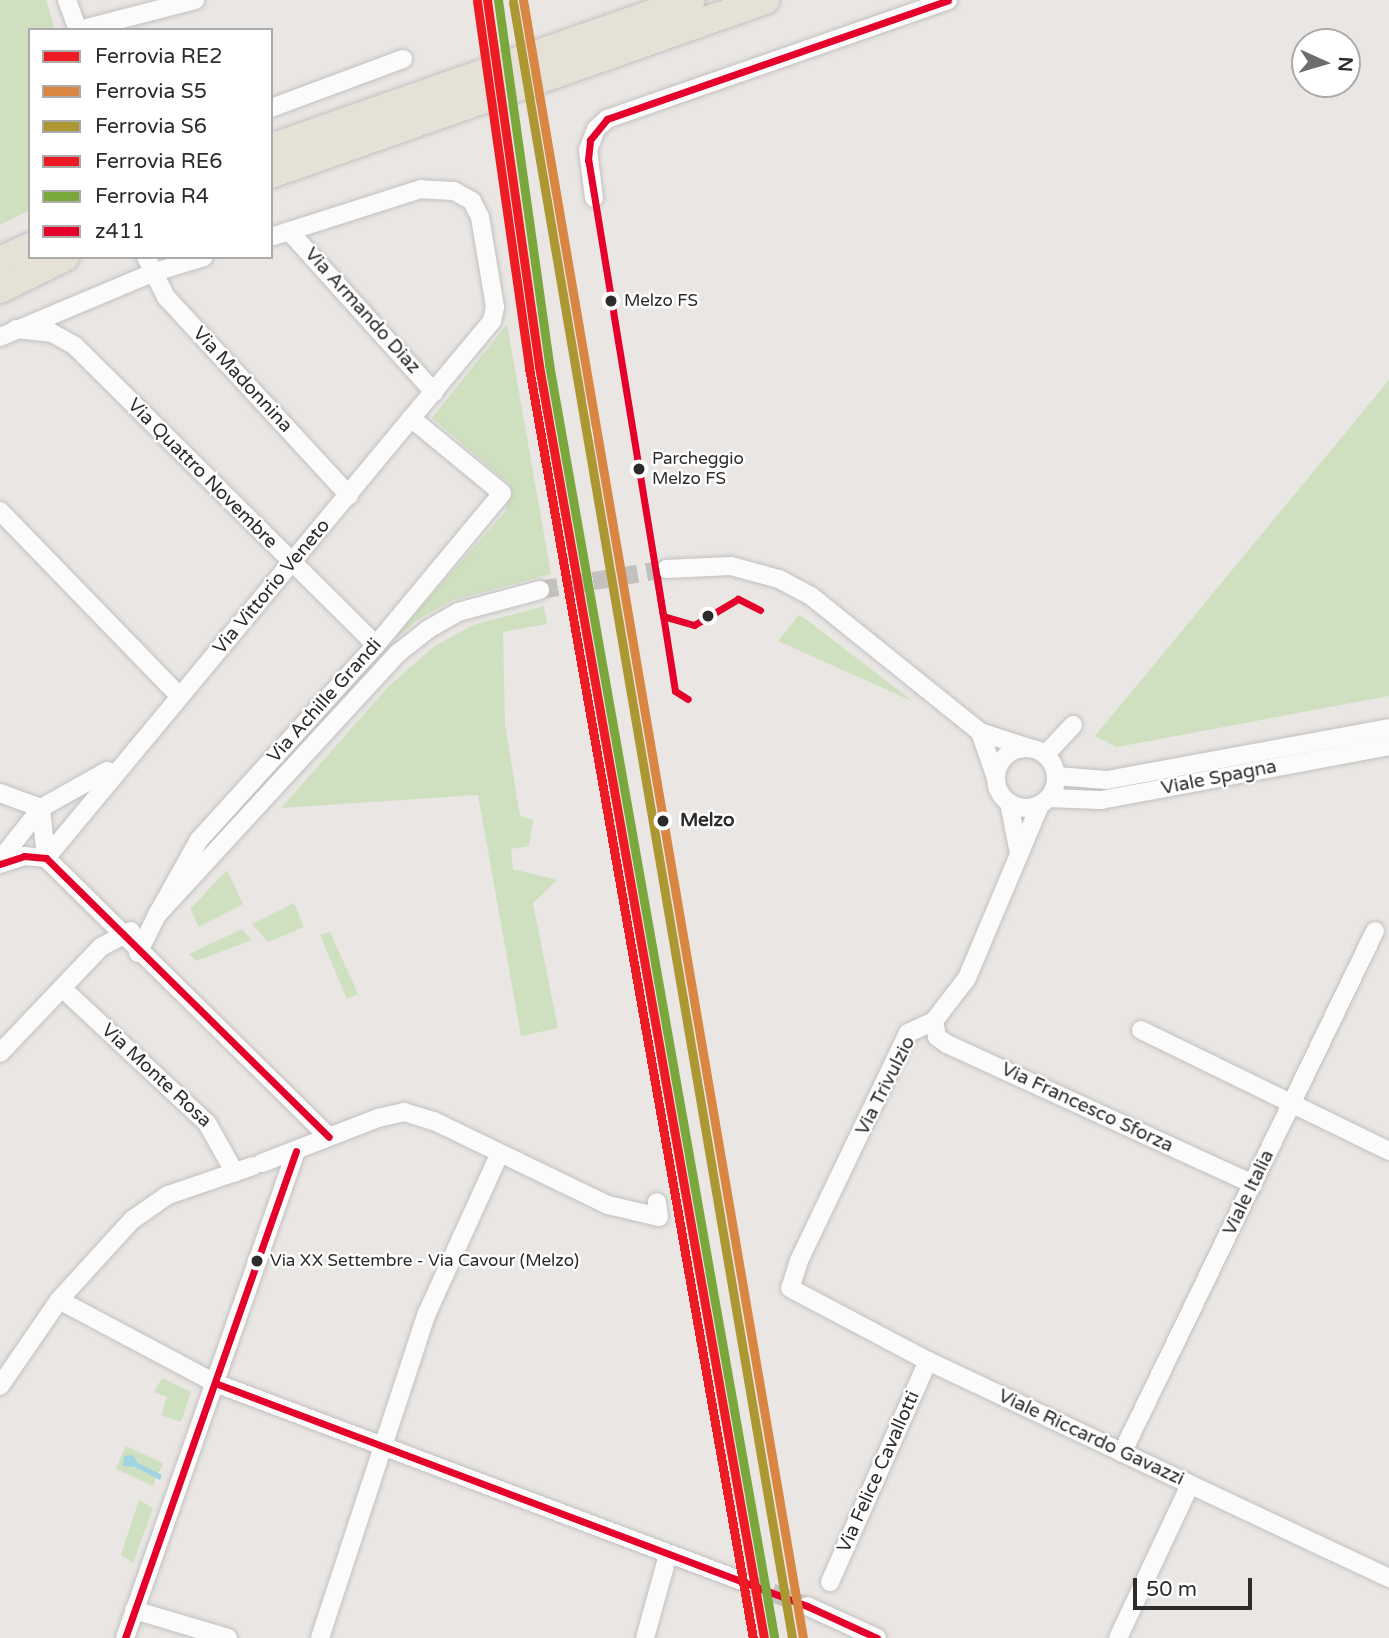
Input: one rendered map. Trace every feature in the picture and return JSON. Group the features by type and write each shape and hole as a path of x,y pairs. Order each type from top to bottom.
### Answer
{"main road":[{"path":"273,173 568,55 691,0"},
{"path":"273,147 568,55 765,0"},
{"path":"0,261 28,248"},
{"path":"0,289 61,259"}],"street":[{"path":"67,0 78,28"},
{"path":"87,28 195,0"},
{"path":"594,198 588,150 594,132 605,120 948,0"},
{"path":"273,107 403,59"},
{"name":"Via Vittorio Veneto","path":"46,858 129,753 292,564 490,326 495,307 479,212 464,195 432,187 289,231"},
{"path":"273,236 289,231"},
{"name":"Via Armando Diaz","path":"289,231 434,392"},
{"path":"8,333 149,265 190,259"},
{"name":"Via Madonnina","path":"149,265 170,302 349,495"},
{"name":"Via Quattro Novembre","path":"8,333 52,333 75,346 376,645"},
{"name":"Via Achille Grandi","path":"153,920 200,840 376,645 502,493 411,418"},
{"path":"0,511 179,696"},
{"path":"666,569 737,566 790,584 980,732 1037,752 1056,776 1044,802 1019,808 1009,803"},
{"path":"138,953 153,920 405,647 458,612 540,590"},
{"path":"996,778 1006,756 1037,752 1073,724"},
{"name":"Viale Spagna","path":"1056,776 1107,780 1389,728"},
{"path":"980,732 996,778 1009,803 1019,853"},
{"name":"Viale Spagna","path":"1044,802 1101,800 1389,746"},
{"name":"Via Vittorio Veneto","path":"0,862 41,808 85,787 129,753"},
{"path":"0,793 41,808 46,858 138,953 329,1138"},
{"name":"Via Trivulzio","path":"795,1294 790,1281 908,1033 934,1021 967,978 1019,853 1044,802"},
{"path":"0,862 24,856 46,858"},
{"path":"0,1053 101,947 121,934 153,920"},
{"name":"Viale Italia","path":"1122,1453 1375,931"},
{"name":"Via Monte Rosa","path":"62,988 210,1126 234,1173"},
{"name":"Via Francesco Sforza","path":"934,1021 937,1037 947,1044 1253,1184"},
{"path":"1141,1030 1389,1151"},
{"path":"0,1386 59,1300 103,1248 148,1207 181,1190 404,1112 434,1121 499,1155 622,1210 659,1217 656,1202"},
{"path":"125,1638 296,1151"},
{"path":"320,1638 382,1443 432,1301 499,1155"},
{"name":"Viale Riccardo Gavazzi","path":"795,1294 928,1361 1389,1578"},
{"path":"59,1300 215,1383 382,1443 668,1555 747,1583"},
{"name":"Via Felice Cavallotti","path":"830,1582 928,1361"},
{"path":"1118,1638 1191,1485"},
{"path":"645,1638 668,1555"},
{"path":"807,1606 877,1638"},
{"path":"134,1609 228,1638"}],"green space":[{"path":"0,0 46,0 54,28 28,28 28,211 0,225"},
{"path":"507,324 551,574 453,600 419,619 389,643 506,511 509,484 432,418"},
{"path":"1389,380 1389,696 1117,747 1095,736"},
{"path":"544,606 547,624 503,632 505,724 520,816 533,820 529,846 511,849 513,869 557,880 533,903 558,1028 521,1036 478,795 281,808 388,687 433,647 473,625"},
{"path":"799,615 808,621 914,702 778,641"},
{"path":"227,870 243,904 199,927 190,909"},
{"path":"294,903 304,927 268,942 252,924"},
{"path":"242,929 252,940 196,961 189,954"},
{"path":"330,932 358,994 347,999 320,935"},
{"path":"162,1378 191,1392 181,1422 161,1415 167,1397 154,1392"},
{"path":"126,1446 163,1463 153,1486 115,1469"},
{"path":"139,1500 153,1508 133,1563 121,1555"}],"water":[{"path":"133,1455 138,1463 162,1475 160,1480 135,1467 123,1466 124,1456"}],"tunnel":[{"path":"540,590 666,569"},
{"path":"747,1583 807,1606"}],"railway":[{"path":"572,351 610,498"}],"rail line":[{"name":"RE2","path":"487,0 539,366 764,1638"},
{"name":"R4","path":"498,0 549,364 774,1636"},
{"name":"S5","path":"523,0 803,1638"},
{"name":"RE6","path":"477,1 529,368 753,1638"},
{"name":"S6","path":"513,2 792,1638"}],"transit line":[{"name":"z411","path":"760,610 738,599 694,625 663,616 588,160 590,140 607,119 948,0"},
{"name":"z411","path":"657,577 675,691 688,699"},
{"name":"z411","path":"0,864 24,856 46,858 329,1137"},
{"name":"z411","path":"125,1638 296,1151"},
{"name":"z411","path":"215,1383 807,1606 877,1638"}],"place":[{"name":"Melzo FS","path":"611,301"},
{"name":"Parcheggio Melzo FS","path":"639,469"},
{"name":"Melzo","path":"663,821"},
{"name":"Via XX Settembre - Via Cavour (Melzo)","path":"257,1261"}]}
